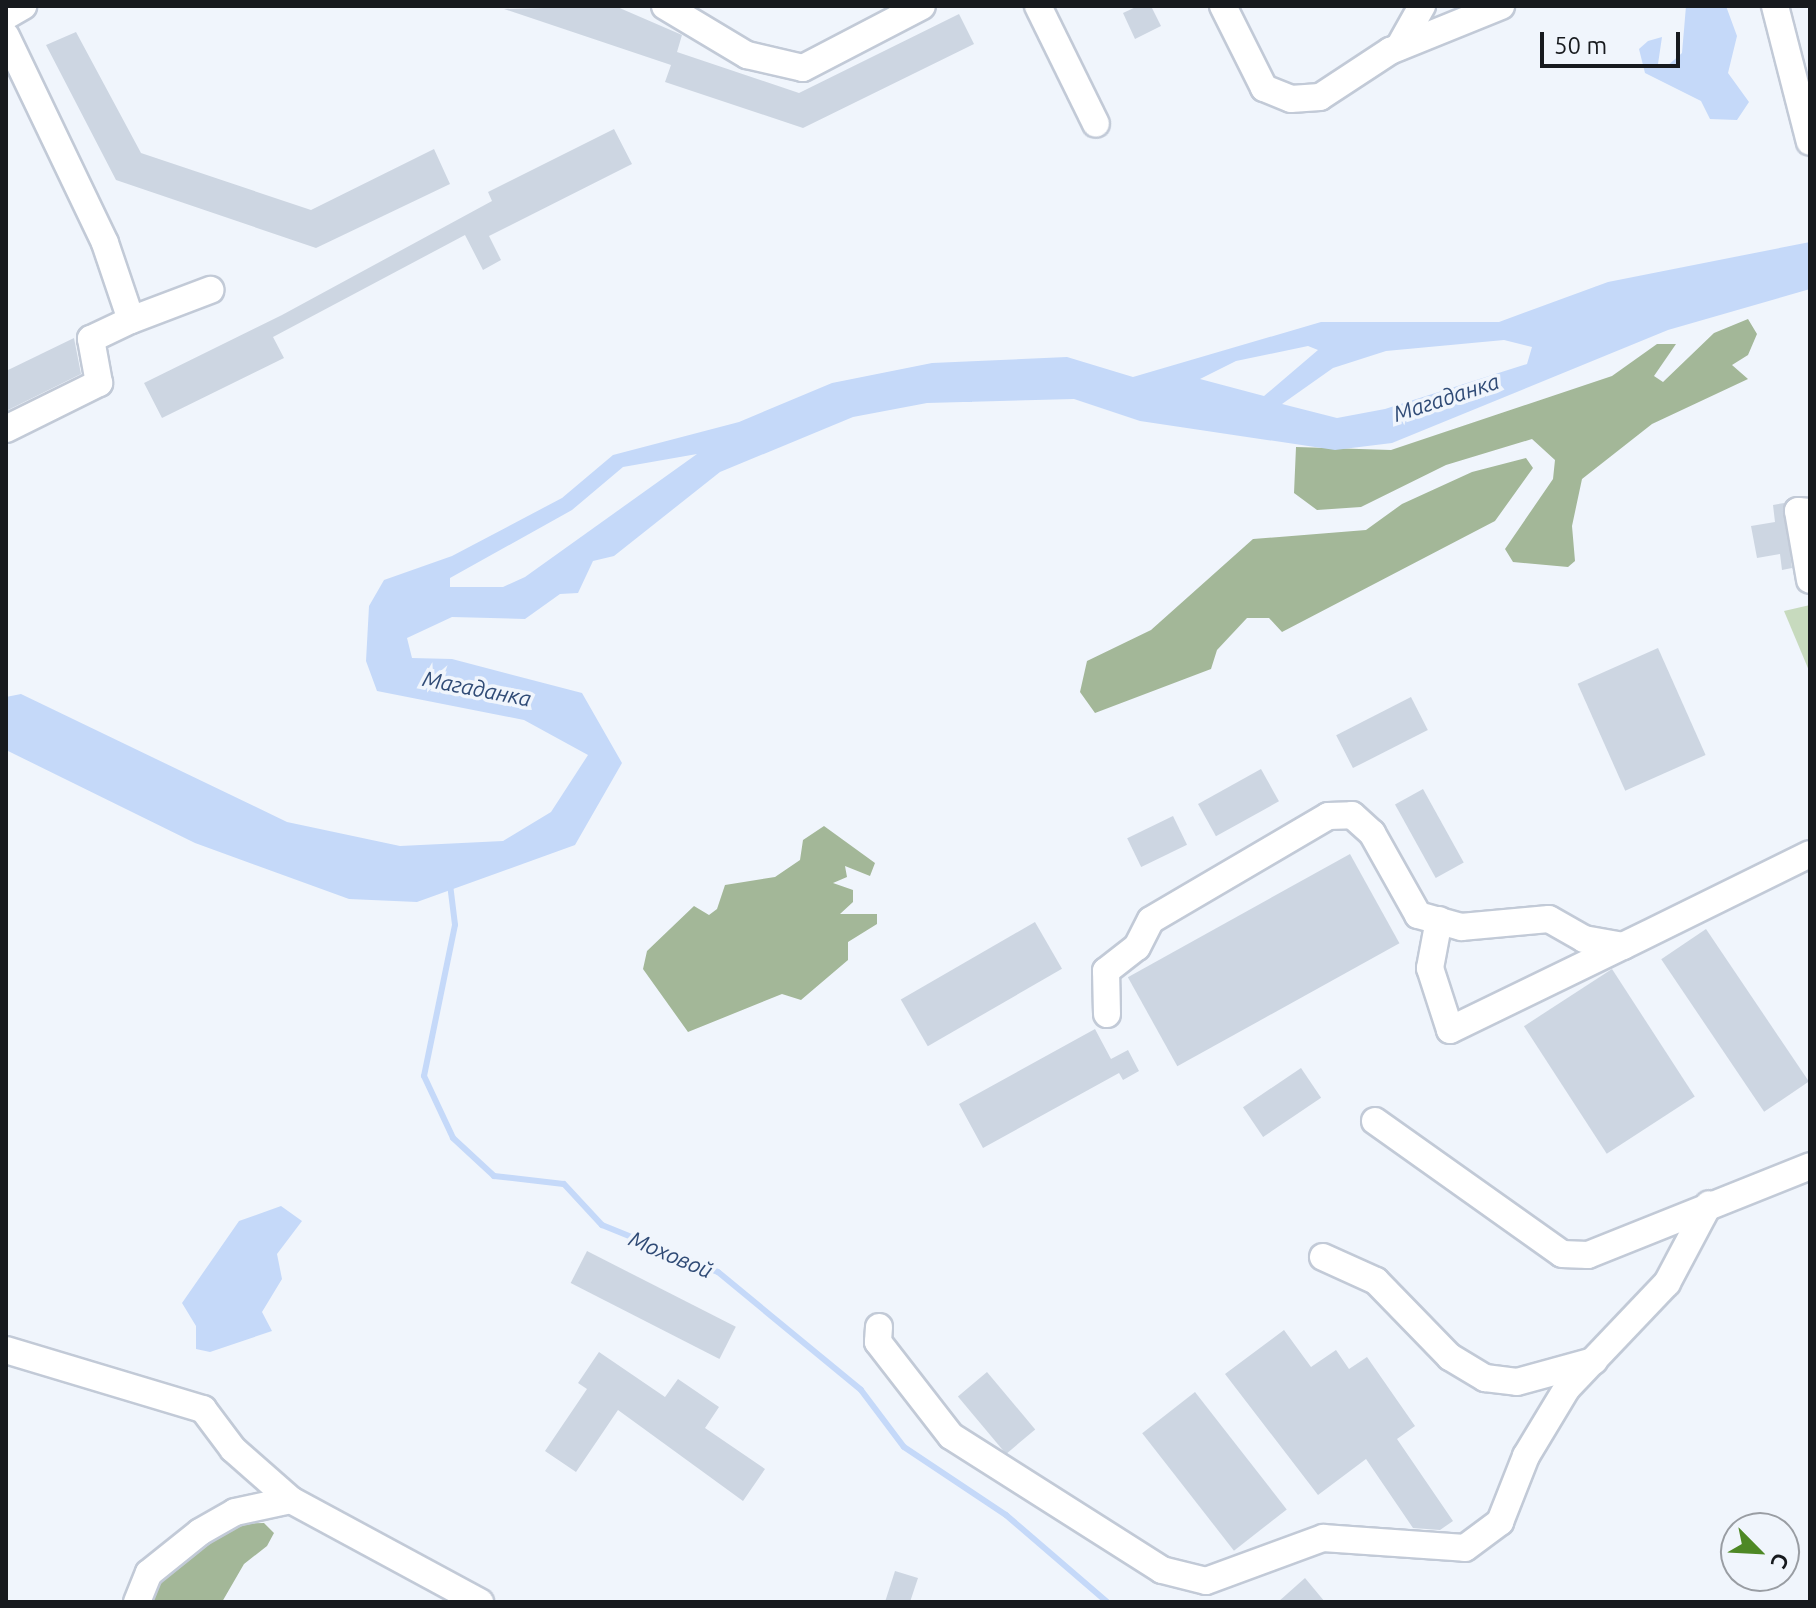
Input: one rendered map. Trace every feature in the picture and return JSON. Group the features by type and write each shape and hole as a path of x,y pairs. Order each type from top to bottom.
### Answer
{"street":[{"path":"6,16 23,6"},
{"path":"665,6 747,55 803,68 922,6"},
{"path":"1038,6 1096,124"},
{"path":"1223,6 1264,88 1291,99 1320,97 1399,47 1501,6"},
{"path":"1399,47 1422,6"},
{"path":"1775,6 1810,142"},
{"path":"6,36 105,243 131,320"},
{"path":"6,429 99,383 91,339 210,290"},
{"path":"1810,512 1798,511 1810,580"},
{"path":"1107,1014 1106,971 1137,947 1151,920 1328,816 1352,815 1372,833 1418,915 1461,927 1549,919 1584,939 1623,946"},
{"path":"1439,920 1430,968 1450,1030 1810,854"},
{"path":"1375,1121 1562,1254 1588,1255 1810,1166"},
{"path":"879,1327 878,1342 951,1436 1162,1570 1206,1581 1323,1538 1465,1548 1500,1522 1526,1456 1594,1361 1667,1283 1709,1204"},
{"path":"1323,1257 1376,1281 1450,1357 1485,1378 1517,1382 1594,1361"},
{"path":"6,1350 203,1409 233,1449 291,1500 480,1602"},
{"path":"137,1602 149,1573 200,1532 235,1512 291,1500"}],"green space":[{"path":"1748,319 1757,334 1748,355 1732,365 1748,379 1652,424 1582,479 1572,526 1575,561 1568,567 1513,562 1505,549 1553,479 1555,460 1532,439 1446,465 1361,507 1317,510 1294,493 1296,447 1391,450 1612,376 1657,344 1676,344 1654,376 1663,382 1714,333"},
{"path":"1526,458 1533,468 1495,521 1282,632 1269,618 1247,618 1217,650 1211,669 1095,713 1080,692 1087,661 1151,630 1253,539 1366,530 1402,504 1472,472"},
{"path":"1810,605 1810,673 1784,611"},
{"path":"824,826 875,863 870,876 845,866 847,877 833,883 853,890 853,902 840,914 877,914 877,924 848,942 848,960 801,1000 782,994 688,1032 643,969 647,951 694,906 709,915 717,909 725,885 775,877 800,860 803,840"},
{"path":"264,1523 274,1533 267,1546 244,1564 222,1602 151,1602 165,1571 187,1551 237,1524"}],"water":[{"path":"1686,6 1726,6 1737,36 1728,73 1749,102 1737,120 1710,119 1701,101 1645,73 1639,49 1648,41 1662,37 1658,64 1666,67 1682,53"},
{"name":"Магаданка","path":"1810,242 1810,289 1668,330 1392,443 1335,450 1140,421 1074,399 927,403 853,417 720,472 614,556 593,561 578,593 560,594 525,619 452,617 407,638 412,658 452,659 582,693 622,763 575,845 417,902 349,899 195,843 6,750 6,697 21,694 287,822 400,846 503,841 551,812 588,755 524,720 377,691 366,661 369,606 384,580 452,556 562,498 613,455 739,422 832,383 932,363 1067,357 1133,377 1321,322 1499,322 1608,282","holes":["1504,340 1532,347 1527,364 1385,409 1337,418 1282,404 1333,368 1386,351","1308,346 1318,350 1264,396 1200,379 1236,361","697,454 525,577 503,587 450,587 450,578 572,510 623,467"]},
{"path":"281,1206 302,1221 277,1254 282,1279 262,1312 272,1331 210,1352 196,1349 196,1326 182,1303 239,1221"}],"building":[{"path":"615,6 682,35 677,52 799,93 959,14 974,44 803,128 665,82 671,65 504,9"},
{"path":"1138,6 1151,6 1161,26 1135,39 1123,13"},
{"path":"76,32 141,153 311,210 434,149 450,184 316,248 116,180 46,45"},
{"path":"614,129 632,164 489,236 501,260 483,270 465,235 273,337 284,358 162,418 144,383 282,315 492,201 488,192"},
{"path":"74,338 81,374 6,411 6,371"},
{"path":"1784,503 1792,568 1782,570 1780,554 1757,558 1751,526 1775,522 1773,505"},
{"path":"1658,648 1706,755 1625,791 1578,684"},
{"path":"1411,697 1428,730 1353,768 1336,735"},
{"path":"1261,769 1279,801 1216,836 1198,804"},
{"path":"1423,789 1464,862 1436,878 1395,805"},
{"path":"1173,816 1187,845 1141,867 1127,838"},
{"path":"1350,854 1399,943 1177,1066 1128,977"},
{"path":"1035,922 1062,969 928,1046 901,1000"},
{"path":"1706,929 1809,1082 1764,1112 1661,959"},
{"path":"1612,969 1695,1096 1607,1154 1524,1026"},
{"path":"1095,1029 1111,1059 1128,1050 1139,1071 1123,1080 1119,1073 983,1148 959,1104"},
{"path":"1301,1068 1321,1098 1263,1137 1243,1107"},
{"path":"587,1251 736,1327 719,1359 571,1283"},
{"path":"1284,1330 1311,1367 1336,1350 1349,1369 1367,1357 1415,1426 1397,1439 1453,1521 1440,1530 1413,1528 1366,1459 1318,1495 1225,1374"},
{"path":"599,1352 665,1397 678,1379 719,1407 705,1428 765,1469 743,1501 618,1410 576,1472 545,1451 587,1389 578,1383"},
{"path":"987,1372 1035,1429 1006,1454 958,1396"},
{"path":"1195,1392 1287,1509 1234,1551 1142,1433"},
{"path":"895,1571 918,1578 910,1602 885,1602"},
{"path":"1305,1578 1325,1602 1278,1602"}],"waterway":[{"name":"Моховой","path":"450,884 455,925 424,1076 453,1138 494,1176 564,1184 602,1225 718,1272 861,1390 904,1447 1006,1515 1107,1602"}]}
